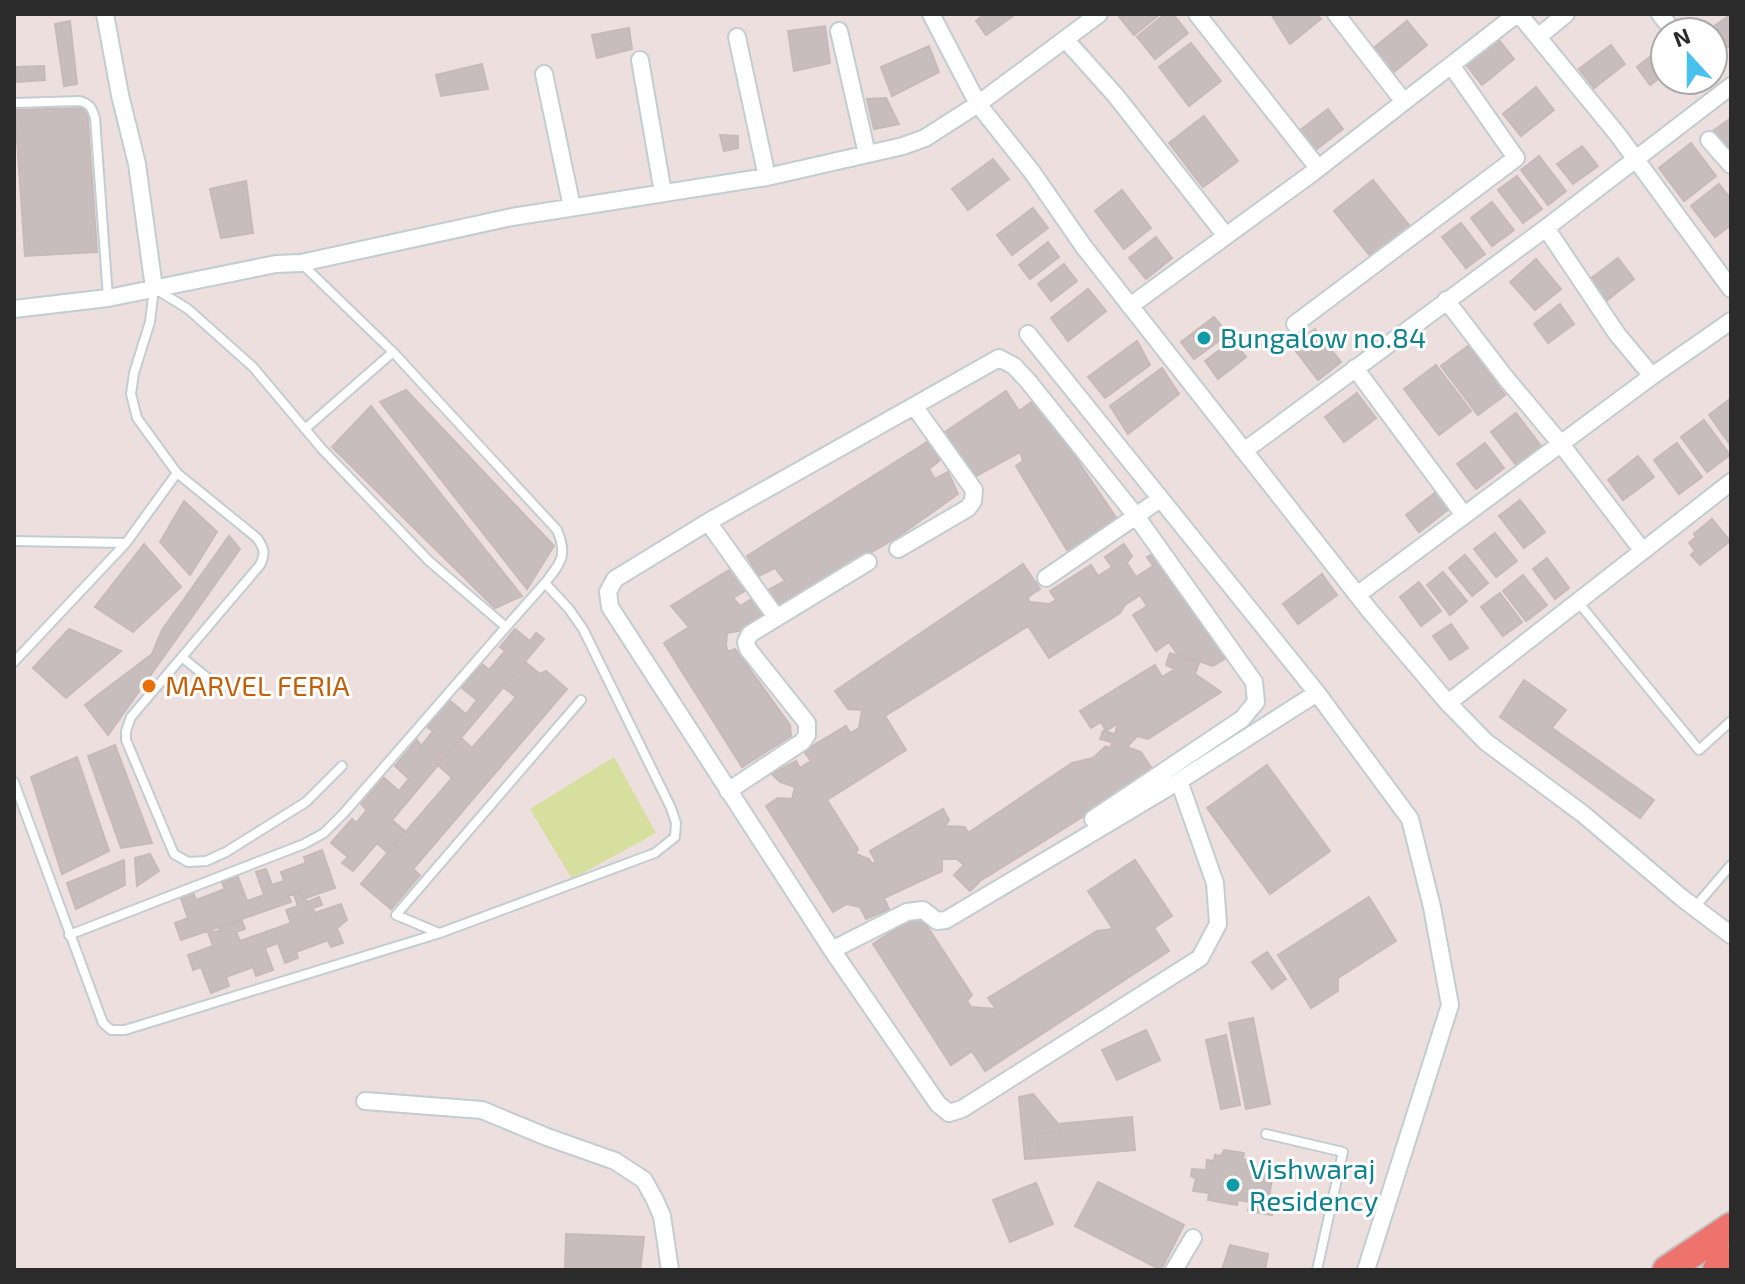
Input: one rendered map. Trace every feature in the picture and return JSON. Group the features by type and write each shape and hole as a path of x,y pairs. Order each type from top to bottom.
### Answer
{"highway":[{"path":"1667,1270 1731,1227"},
{"path":"1717,1270 1731,1260"}],"street":[{"path":"105,14 137,164 154,288"},
{"path":"931,14 978,104 1130,306 1357,595 1448,703 1486,742 1583,814 1731,935"},
{"path":"14,309 108,298 276,264 301,263 512,217 767,177 903,146 925,138 978,104 1099,14"},
{"path":"1197,14 1318,168"},
{"path":"1336,14 1404,102"},
{"path":"1130,306 1318,168 1518,14 1635,159 1731,289"},
{"path":"1538,37 1566,14"},
{"path":"839,31 867,154"},
{"path":"737,37 767,177"},
{"path":"1065,39 1116,96 1226,236"},
{"path":"640,60 663,193"},
{"path":"1295,324 1516,158 1451,65"},
{"path":"544,74 572,207"},
{"path":"1244,451 1546,228 1709,96"},
{"path":"1709,140 1731,165"},
{"path":"1546,228 1617,334 1652,376"},
{"path":"1446,300 1642,550"},
{"path":"1357,595 1731,321"},
{"path":"1028,334 1317,693 1410,819 1432,907 1450,1005 1366,1270"},
{"path":"1093,819 1242,719 1256,702 1254,682 1136,516 1028,381 1014,366 999,358 708,522 615,579 608,592 610,607 832,950 938,1104 949,1113 962,1109 1200,958 1218,924 1215,883 1179,781"},
{"path":"1355,368 1464,515"},
{"path":"898,549 968,508 973,501 974,490 914,406"},
{"path":"1448,703 1731,482"},
{"path":"1046,578 1160,499"},
{"path":"708,522 776,617"},
{"path":"728,791 802,742 807,735 807,723 748,649 746,642 750,634 868,562"},
{"path":"832,950 907,912 923,910 937,921 946,920 1179,781 1317,693"},
{"path":"365,1101 482,1110 615,1161 644,1180 655,1200 662,1216 670,1270"},
{"path":"1174,1270 1193,1238"}],"lane":[{"path":"15,103 80,101 93,109 108,298"},
{"path":"69,935 304,844 324,833 545,583 563,557 563,544 557,530 393,352 301,263"},
{"path":"342,766 306,802 226,852 206,861 188,862 174,854 126,740 131,717 265,556 257,538 177,473 137,418 131,394 134,373 150,322 154,288 188,309 253,367 305,429 429,561 506,627"},
{"path":"305,429 393,352"},
{"path":"14,662 126,543 177,473"},
{"path":"14,541 126,543"},
{"path":"14,782 103,1023 111,1030 125,1030 440,933 655,853 675,837 676,823 671,808 583,629 545,583"},
{"path":"1577,601 1699,750 1731,721"},
{"path":"183,658 221,689"},
{"path":"440,933 396,915 581,700"},
{"path":"1695,908 1731,865"},
{"path":"1266,1134 1343,1152 1317,1270"}],"green space":[{"path":"614,757 656,833 572,879 530,809"}],"building":[{"path":"985,14 1016,14 986,35 976,21"},
{"path":"1117,14 1160,14 1134,35"},
{"path":"1165,14 1173,14 1188,33 1155,59 1137,37"},
{"path":"1271,14 1316,14 1321,19 1290,44"},
{"path":"1730,15 1731,45 1729,46 1729,16"},
{"path":"70,21 77,84 64,86 55,24"},
{"path":"1407,21 1427,45 1390,75 1370,51"},
{"path":"825,26 830,63 794,71 788,31"},
{"path":"629,28 632,49 597,58 592,35"},
{"path":"1496,36 1514,59 1482,85 1464,62"},
{"path":"1191,43 1221,81 1189,106 1159,67"},
{"path":"1611,45 1625,64 1594,88 1579,69"},
{"path":"929,46 939,72 892,96 881,67"},
{"path":"1649,58 1649,84 1637,67"},
{"path":"482,64 488,89 441,96 436,75"},
{"path":"44,66 45,80 17,82 17,67"},
{"path":"1536,87 1554,110 1521,136 1503,114"},
{"path":"886,98 899,124 874,129 867,99"},
{"path":"87,108 97,252 25,256 15,110"},
{"path":"1328,109 1343,129 1314,151 1299,131"},
{"path":"1204,116 1238,161 1203,187 1169,143"},
{"path":"1731,118 1731,154 1713,131"},
{"path":"720,135 738,136 738,148 724,151"},
{"path":"1691,143 1716,176 1684,201 1659,168"},
{"path":"1582,146 1598,166 1573,184 1557,164"},
{"path":"1539,156 1566,191 1548,205 1521,170"},
{"path":"993,159 1009,179 968,210 952,189"},
{"path":"1517,176 1542,209 1523,223 1498,190"},
{"path":"1373,180 1413,230 1374,261 1334,211"},
{"path":"246,181 253,233 221,238 210,189"},
{"path":"1719,184 1731,199 1731,225 1715,237 1691,206"},
{"path":"1122,190 1151,228 1124,249 1095,211"},
{"path":"1492,202 1514,230 1492,246 1471,218"},
{"path":"1033,208 1048,228 1012,255 997,235"},
{"path":"1461,223 1485,254 1466,268 1442,237"},
{"path":"1156,237 1172,258 1146,279 1129,258"},
{"path":"1048,242 1059,257 1030,279 1019,265"},
{"path":"1618,258 1634,279 1606,301 1589,280"},
{"path":"1536,259 1561,289 1535,310 1510,282"},
{"path":"1064,264 1077,281 1051,301 1038,284"},
{"path":"1088,289 1106,311 1068,341 1051,318"},
{"path":"1560,304 1574,324 1548,343 1534,324"},
{"name":"Bungalow no.84","path":"1214,317 1228,334 1194,359 1181,342"},
{"path":"1315,329 1341,362 1318,380 1292,346"},
{"path":"1233,340 1246,357 1218,379 1205,361"},
{"path":"1137,341 1150,365 1105,398 1088,377"},
{"path":"1468,346 1505,395 1478,415 1441,366"},
{"path":"1436,365 1471,411 1439,435 1404,389"},
{"path":"1162,368 1179,394 1128,434 1110,406"},
{"path":"406,390 554,546 527,589 380,402"},
{"path":"1006,391 1019,411 1036,399 1117,519 1067,550 1016,466 1023,461 1020,452 971,479 942,434"},
{"path":"1357,393 1376,418 1344,442 1325,417"},
{"path":"1731,398 1731,446 1709,415"},
{"path":"371,406 522,596 495,608 332,447"},
{"path":"1516,413 1541,446 1516,465 1491,432"},
{"path":"1704,420 1730,455 1707,472 1681,437"},
{"path":"927,442 940,460 929,469 935,479 948,472 958,494 896,538 780,605 768,590 785,581 775,568 759,576 747,556"},
{"path":"1485,443 1504,468 1476,489 1457,464"},
{"path":"1677,443 1702,477 1679,494 1654,460"},
{"path":"1638,456 1654,477 1623,500 1608,480"},
{"path":"1440,489 1453,506 1419,532 1406,515"},
{"path":"1520,500 1545,532 1524,548 1499,516"},
{"path":"184,501 217,532 190,575 160,542"},
{"path":"1712,519 1730,541 1700,565 1691,555 1695,551 1689,543 1696,537 1694,534"},
{"path":"1495,533 1517,561 1496,577 1474,549"},
{"path":"229,536 240,549 108,735 85,705 152,654 162,630"},
{"path":"144,544 181,587 133,632 95,607"},
{"path":"1124,544 1132,556 1127,563 1136,577 1153,566 1147,557 1158,551 1226,658 1213,666 1177,654 1169,642 1156,651 1133,615 1147,606 1140,595 1125,605 1120,613 1049,658 1028,626 885,716 906,750 827,800 858,849 856,854 869,859 872,864 876,862 870,851 943,809 949,820 945,826 965,827 968,833 1072,763 1093,758 1106,746 1110,749 1112,742 1100,739 1103,731 1115,734 1118,723 1106,731 1101,722 1091,728 1080,711 1155,665 1162,677 1175,669 1166,665 1170,653 1199,663 1195,674 1221,692 1148,739 1137,736 1127,747 1141,752 1154,772 980,881 970,891 954,875 964,865 957,859 942,859 942,871 884,898 889,909 866,919 860,907 847,904 833,912 766,806 778,798 792,799 795,787 780,782 772,774 796,761 800,768 811,761 804,751 846,726 850,733 859,728 862,710 848,709 835,691 1023,564 1040,589 1028,597 1029,602 1049,604 1056,600 1050,591 1091,565 1098,576 1112,567 1105,557"},
{"path":"1465,555 1488,583 1472,596 1449,568"},
{"path":"1547,558 1569,588 1555,599 1533,569"},
{"path":"732,568 748,589 733,598 740,606 755,597 763,614 743,630 727,633 728,652 735,649 790,725 791,736 742,767 664,643 689,627 671,606"},
{"path":"1443,572 1467,601 1450,615 1427,585"},
{"path":"1322,574 1337,595 1298,624 1283,604"},
{"path":"1523,575 1547,605 1526,621 1503,591"},
{"path":"1419,582 1441,611 1421,626 1400,597"},
{"path":"1500,593 1522,622 1503,636 1481,607"},
{"path":"1451,624 1468,648 1450,660 1433,636"},
{"path":"69,629 121,651 66,698 33,668"},
{"path":"515,629 530,641 536,633 544,639 392,820 405,831 387,852 377,843 353,871 342,863 348,857 331,843 352,819 356,823 367,810 361,804 384,778 399,791 409,779 395,766 417,740 421,746 433,731 427,727 449,700 466,714 477,700 462,688 482,664 489,670 505,651 500,647"},
{"path":"525,662 540,674 546,671 567,689 413,869 420,875 391,909 361,884 452,778 438,765 461,738 472,748 516,697 503,687"},
{"path":"1524,680 1566,710 1552,728 1654,800 1640,818 1500,717"},
{"path":"115,745 152,843 121,848 88,756"},
{"path":"77,757 109,851 62,874 31,777"},
{"path":"1267,765 1330,851 1270,894 1207,808"},
{"path":"322,850 335,888 303,899 300,890 288,895 291,902 181,940 175,923 188,918 180,896 193,892 196,900 225,889 222,882 238,877 247,901 264,895 256,872 266,869 272,885 284,881 281,872 306,863 304,857"},
{"path":"150,854 159,871 137,886 135,858"},
{"path":"124,860 125,885 76,909 67,883"},
{"path":"1135,860 1172,916 1154,928 1169,951 985,1071 972,1051 951,1065 873,944 919,914 972,995 967,1001 971,1007 996,1009 988,998 1097,931 1113,929 1088,891"},
{"path":"300,890 307,902 319,897 322,905 313,908 315,913 341,904 347,920 337,928 343,943 331,947 328,940 296,952 298,958 285,963 278,943 265,948 273,970 256,976 253,967 226,977 229,986 211,993 201,967 193,970 188,955 213,946 208,932 220,931 218,927 242,921 245,929 236,932 240,941 291,923 286,910 298,906 294,895 288,895"},
{"path":"1369,897 1396,941 1338,978 1338,991 1311,1008 1278,955"},
{"path":"1267,952 1286,979 1272,989 1252,962"},
{"path":"1253,1018 1270,1104 1246,1109 1229,1023"},
{"path":"1146,1030 1160,1060 1117,1080 1102,1050"},
{"path":"1226,1035 1240,1105 1221,1109 1206,1040"},
{"path":"1033,1094 1058,1124 1059,1132 1037,1134 1039,1158 1025,1159 1019,1097"},
{"path":"1132,1117 1135,1150 1039,1158 1037,1134 1059,1132 1058,1124"},
{"name":"Vishwaraj Residency","path":"1224,1150 1244,1153 1243,1159 1252,1161 1251,1167 1283,1170 1282,1179 1272,1178 1268,1205 1276,1206 1272,1215 1248,1211 1250,1202 1238,1200 1237,1205 1208,1200 1209,1193 1193,1191 1196,1179 1191,1176 1192,1169 1206,1170 1207,1160 1214,1161 1215,1155 1221,1156"},
{"path":"1098,1182 1184,1225 1161,1270 1075,1226"},
{"path":"1036,1183 1053,1224 1010,1242 993,1200"},
{"path":"566,1234 644,1237 640,1270 565,1270"},
{"path":"1230,1245 1268,1254 1265,1270 1222,1270"}],"place":[{"name":"Bungalow no.84","path":"1204,338"},
{"name":"MARVEL FERIA","path":"149,686"},
{"name":"Vishwaraj Residency","path":"1233,1185"}]}
